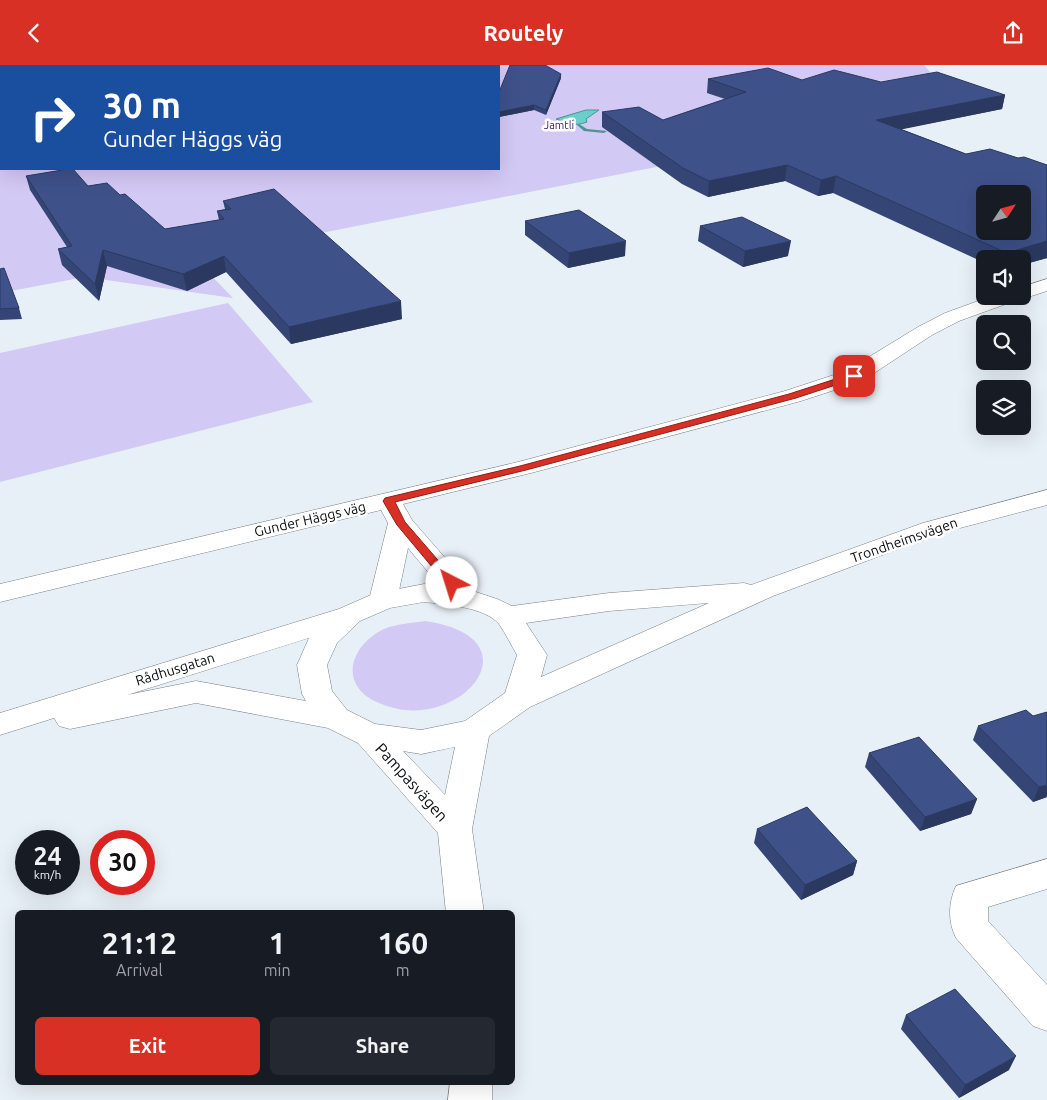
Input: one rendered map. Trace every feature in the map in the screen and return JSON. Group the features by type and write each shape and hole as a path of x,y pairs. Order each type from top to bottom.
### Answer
{"main road":[{"path":"1031,290 1047,285"},
{"name":"Gunder Häggs väg","path":"0,593 395,512 532,466 801,393 854,376 938,324 984,305"},
{"name":"Trondheimsvägen","path":"474,731 519,699 763,590 932,528 1047,497"},
{"path":"395,512 464,597"},
{"path":"383,600 395,512"},
{"name":"Trondheimsvägen","path":"508,617 609,602 763,590"},
{"path":"474,731 421,742 369,735 336,718 317,694 312,665 324,638 350,615 383,600 424,593 464,597 488,605 508,617 532,655 519,699"},
{"name":"Rådhusgatan","path":"0,724 350,615"},
{"name":"Rådhusgatan","path":"0,732 196,693 336,718"},
{"name":"Pampasvägen","path":"464,910 455,829 474,731"},
{"name":"Pampasvägen","path":"369,735 455,829"},
{"path":"1047,874 969,897 969,927 1047,1013"},
{"path":"470,1100 471,1085"}],"green space":[{"name":"Jamtli","path":"500,65 924,65 937,80 859,81 935,112 194,258 233,298 85,277 0,293 0,170 500,170"},
{"path":"228,303 313,402 0,482 0,353"},
{"path":"425,621 460,631 479,646 483,664 476,681 459,697 436,707 408,710 379,703 366,696 358,687 353,677 356,655 363,645 372,636 384,629"}],"water":[{"path":"586,110 599,110 586,119 587,122 578,124 556,119"}],"building":[{"path":"510,65 545,65 561,74 546,110 534,105 500,112 500,90"},
{"path":"768,68 802,80 834,70 881,82 937,72 1005,95 876,120 966,154 990,149 1047,165 1047,241 1017,250 1000,250 978,240 1031,240 1031,185 976,185 976,239 836,176 821,180 787,165 709,181 683,168 602,112 639,107 663,120 746,92 708,79"},
{"path":"74,170 88,186 107,183 120,195 125,194 165,229 224,219 217,211 231,209 223,201 274,189 401,301 289,327 224,256 183,274 103,250 95,284 58,249 72,246 26,176"},
{"path":"579,210 626,241 569,253 525,221"},
{"path":"742,217 791,241 745,251 700,226"},
{"path":"4,268 19,308 0,309 0,269"},
{"path":"1026,710 1033,716 1047,712 1047,785 1039,787 978,726"},
{"path":"919,737 977,799 925,817 869,753"},
{"path":"807,807 857,861 805,885 757,829"},
{"path":"955,989 1016,1056 965,1085 906,1015"}],"waterway":[{"path":"579,125 586,130 604,131"}],"route":[{"path":"452,583 401,523 389,501 523,468 793,396 854,376"}]}
